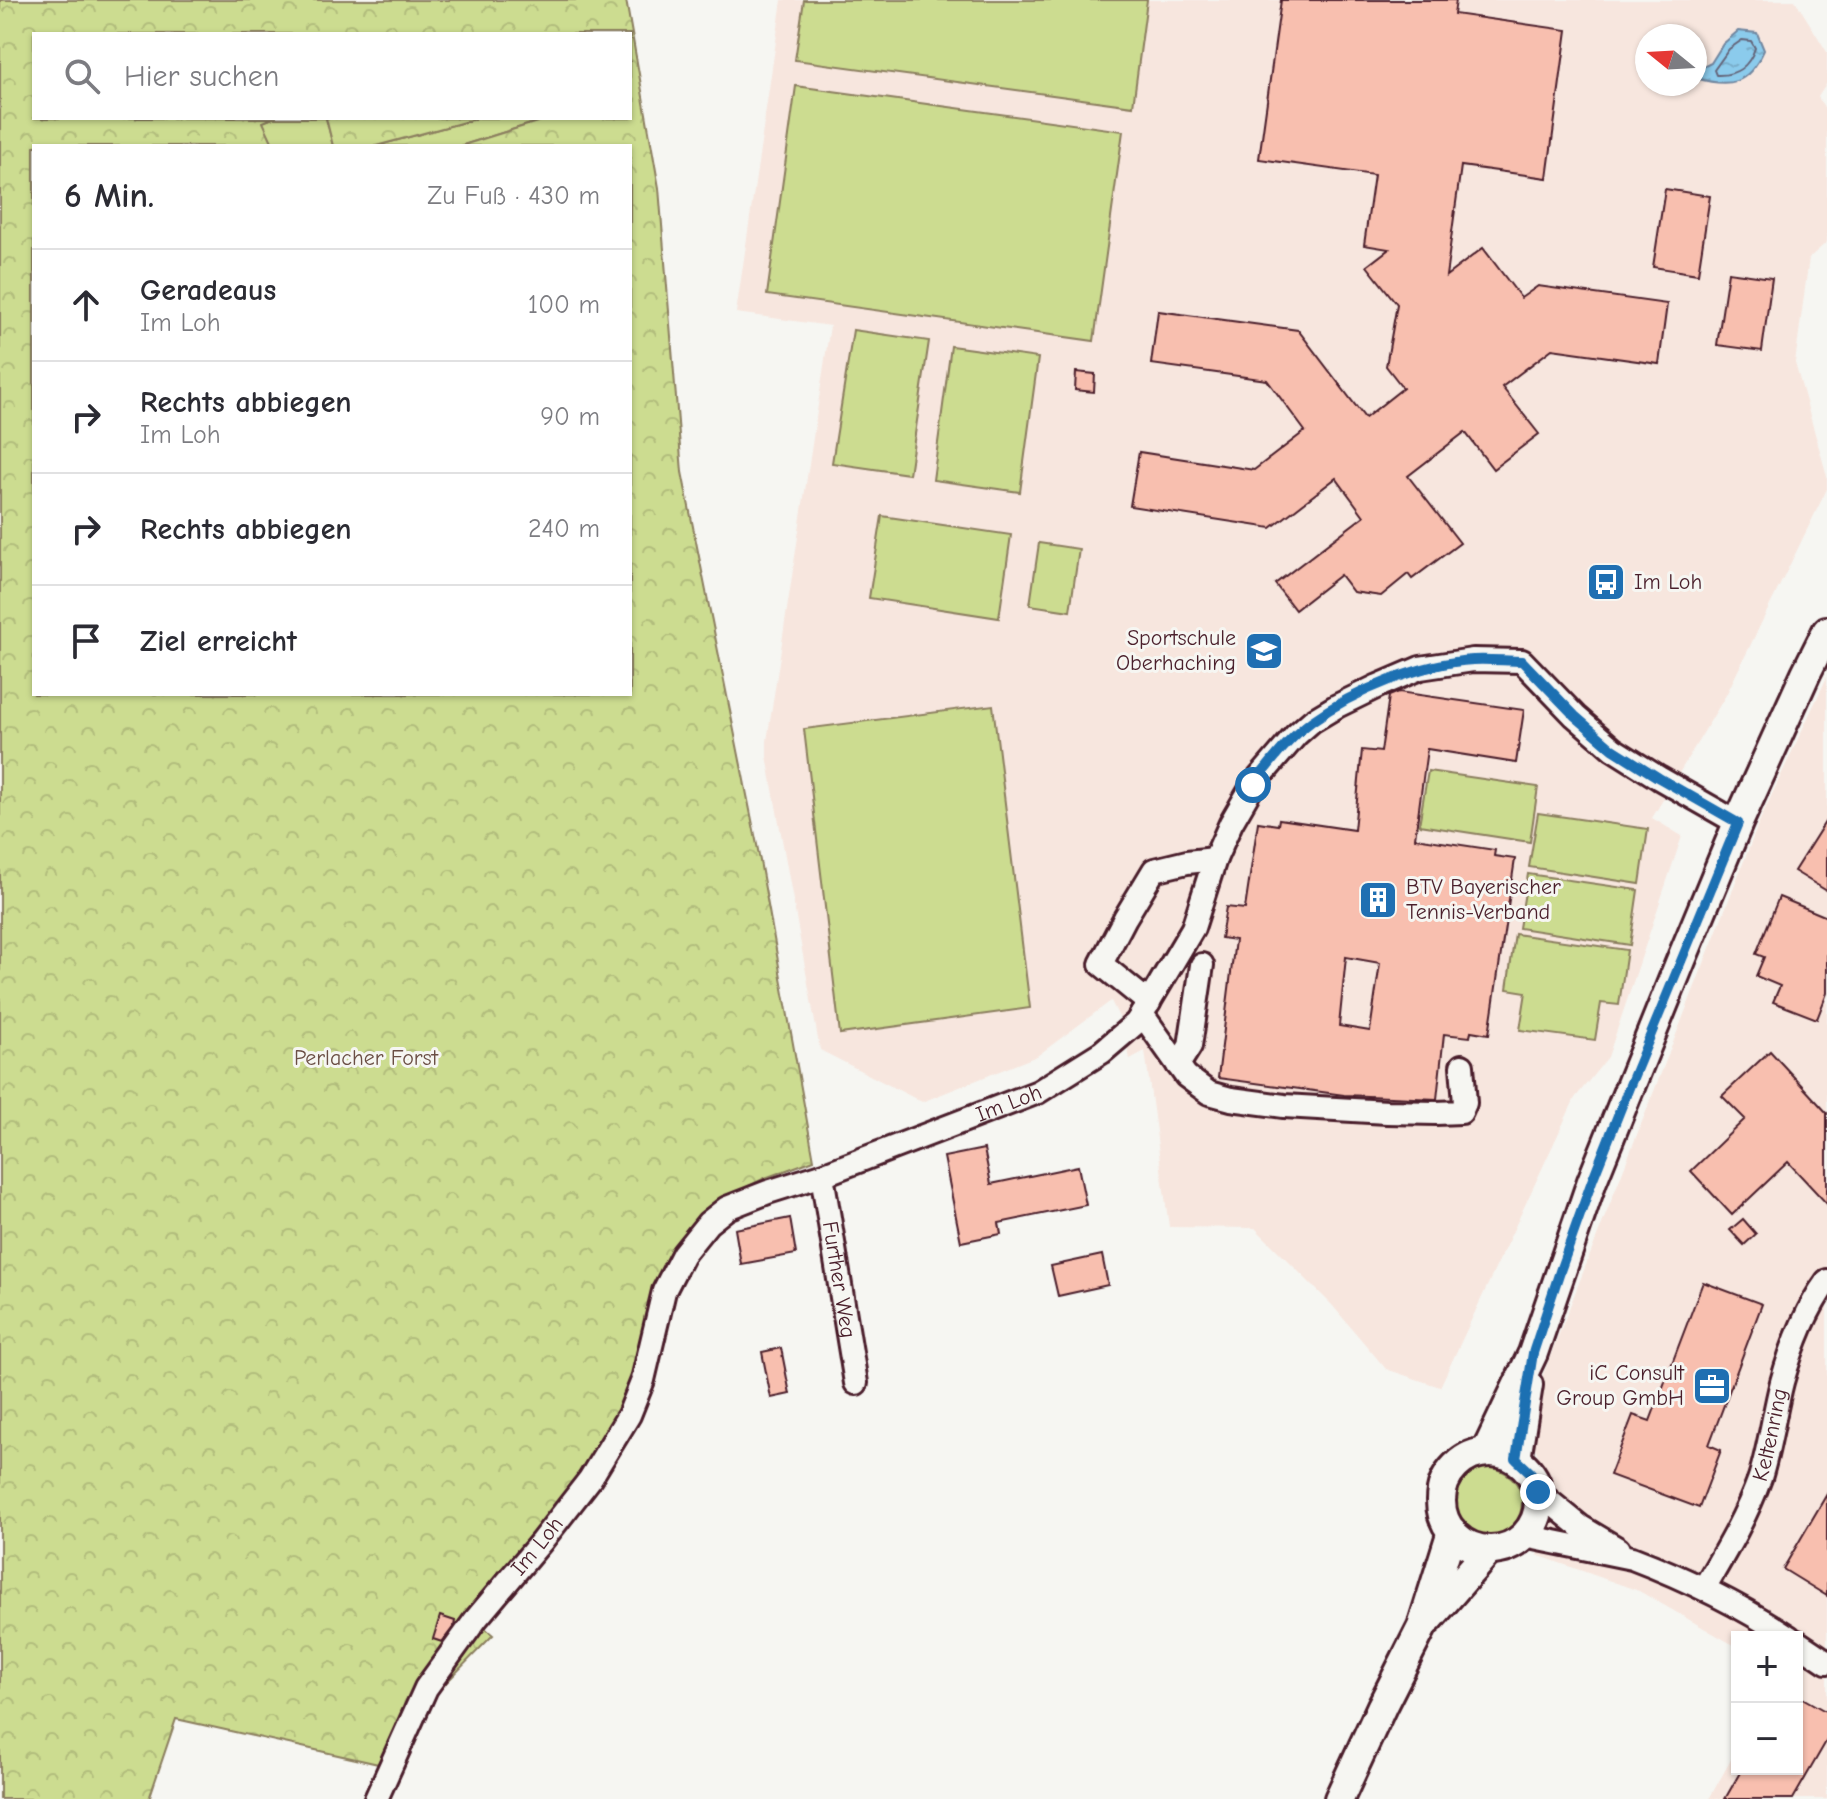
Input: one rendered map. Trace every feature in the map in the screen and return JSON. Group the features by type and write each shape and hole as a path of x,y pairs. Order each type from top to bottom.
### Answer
{"main road":[{"path":"1486,1452 1533,1353 1592,1181 1738,823 1827,631"},
{"path":"1516,1459 1533,1353"},
{"path":"1486,1452 1506,1454 1516,1459 1531,1473 1538,1492 1537,1516 1525,1536 1514,1544 1489,1550 1468,1545 1445,1520 1441,1494 1445,1481 1461,1461 1473,1455 1486,1452"},
{"path":"1339,1799 1422,1627 1452,1531"},
{"path":"1422,1627 1489,1550"}],"street":[{"name":"Im Loh","path":"376,1799 426,1688 476,1619 590,1479 629,1415 643,1380 664,1291 683,1254 708,1223 727,1208 1038,1092 1102,1052 1136,1023 1193,928 1215,859 1253,785 1278,754 1312,721 1364,692 1420,668 1473,660 1522,661 1575,716 1613,749 1738,823"},
{"path":"1215,859 1154,870 1101,964 1145,1008 1186,1076 1209,1093 1231,1099 1284,1106 1436,1113 1461,1112 1465,1103 1462,1066"},
{"path":"1178,1065 1190,1046 1202,965"},
{"name":"Further Weg","path":"822,1175 856,1383"},
{"name":"Keltenring","path":"1704,1588 1747,1513 1760,1476 1795,1340 1811,1304 1827,1281"},
{"path":"1538,1492 1581,1527 1632,1558 1704,1588 1779,1631"},
{"path":"1525,1536 1632,1558"},
{"path":"1803,1646 1827,1662"}],"shaded area":[{"name":"Sportschule Oberhaching","path":"782,0 1795,0 1827,52 1827,83 1818,97 1827,112 1827,242 1809,258 1795,363 1827,476 1827,489 1726,695 1652,818 1682,836 1608,1057 1575,1098 1440,1387 1386,1369 1332,1305 1255,1228 1169,1227 1145,1051 1130,1059 1122,1023 1111,1001 1037,1056 922,1102 820,1050 767,756 767,741 830,326 736,313"},
{"path":"1827,677 1827,1799 1709,1799 1731,1760 1731,1775 1803,1775 1803,1631 1731,1631 1731,1644 1639,1591 1537,1555 1560,1503 1534,1445 1534,1423 1543,1375 1760,820"}],"green space":[{"name":"Perlacher Forst","path":"0,0 626,0 632,32 32,32 32,120 268,120 263,122 273,144 32,144 32,696 632,696 632,144 466,144 544,120 632,120 632,34 659,188 682,472 758,850 814,1160 728,1196 700,1218 637,1378 585,1475 472,1617 493,1635 443,1686 422,1683 383,1765 176,1719 149,1799 0,1799"},
{"path":"804,0 1147,0 1133,106 795,60"},
{"path":"796,86 1123,131 1094,341 767,295"},
{"path":"326,120 332,144 273,144 262,122"},
{"path":"326,120 472,120 383,144 332,144"},
{"path":"472,120 544,120 466,144 383,144"},
{"path":"853,330 929,341 909,474 832,463"},
{"path":"951,346 1038,358 1020,492 933,480"},
{"path":"882,516 1011,535 999,618 869,598"},
{"path":"1039,543 1079,549 1070,611 1030,605"},
{"path":"993,705 1030,1008 840,1034 804,729"},
{"path":"1428,771 1538,787 1530,842 1419,825"},
{"path":"1538,813 1648,829 1640,884 1529,867"},
{"path":"1528,874 1638,890 1630,945 1519,928"},
{"path":"1515,934 1627,950 1619,1005 1601,1003 1595,1040 1520,1030 1526,992 1507,989"},
{"path":"1481,1468 1495,1468 1507,1473 1517,1483 1522,1502 1517,1521 1507,1531 1495,1536 1481,1536 1469,1531 1459,1521 1454,1509 1454,1495 1459,1483 1469,1473"}],"water":[{"path":"1738,31 1757,33 1764,50 1751,71 1737,81 1707,81 1707,65"}],"building":[{"path":"1281,0 1456,0 1454,14 1567,30 1547,178 1461,166 1446,276 1483,248 1521,298 1538,286 1667,304 1659,364 1552,349 1502,387 1539,434 1493,469 1465,432 1408,476 1460,543 1412,579 1408,574 1381,596 1353,592 1340,575 1295,610 1275,584 1364,516 1336,478 1271,528 1130,506 1139,452 1254,470 1305,431 1267,380 1151,364 1158,311 1298,330 1365,418 1403,388 1386,366 1397,304 1367,266 1389,249 1364,245 1374,175 1259,159"},
{"path":"1665,189 1710,196 1698,274 1653,267"},
{"path":"1728,272 1772,278 1762,351 1717,345"},
{"path":"1076,372 1095,374 1094,392 1075,390"},
{"name":"BTV Bayerischer Tennis-Verband","path":"1399,692 1524,710 1516,763 1427,749 1415,838 1495,850 1494,856 1515,859 1489,1034 1471,1031 1470,1037 1444,1034 1437,1099 1344,1095 1218,1078 1235,940 1221,938 1226,907 1245,909 1258,822 1278,825 1279,819 1354,830 1362,750 1381,752 1389,696","holes":["1346,957 1380,963 1370,1031 1339,1026"]},
{"path":"1827,819 1827,891 1794,871"},
{"path":"1779,897 1827,917 1827,993 1817,1019 1773,1002 1780,986 1756,976 1764,957 1756,954"},
{"path":"1770,1051 1827,1113 1827,1204 1788,1162 1732,1215 1691,1171 1745,1119 1722,1096"},
{"path":"984,1149 991,1184 1078,1166 1086,1205 999,1223 1001,1234 961,1242 944,1157"},
{"path":"790,1218 796,1254 741,1264 735,1229"},
{"path":"1743,1219 1756,1234 1744,1245 1730,1230"},
{"path":"1102,1255 1108,1285 1058,1296 1051,1266"},
{"path":"1703,1282 1762,1304 1709,1445 1721,1450 1699,1508 1610,1475 1633,1415 1650,1421"},
{"path":"781,1348 790,1394 771,1398 762,1352"},
{"path":"1827,1494 1827,1596 1783,1569"},
{"path":"440,1616 455,1621 442,1642 433,1639"},
{"path":"1803,1698 1827,1712 1827,1740 1793,1799 1725,1799 1739,1775 1803,1775"}],"place":[{"name":"Im Loh","path":"1606,582"},
{"name":"Sportschule Oberhaching","path":"1264,651"},
{"name":"BTV Bayerischer Tennis-Verband","path":"1378,900"},
{"name":"iC Consult Group GmbH","path":"1712,1386"}],"route":[{"path":"1253,785 1278,754 1312,721 1378,686 1420,668 1473,660 1522,661 1575,716 1613,749 1738,823 1592,1181 1533,1353 1516,1459 1531,1473 1538,1492"}]}
